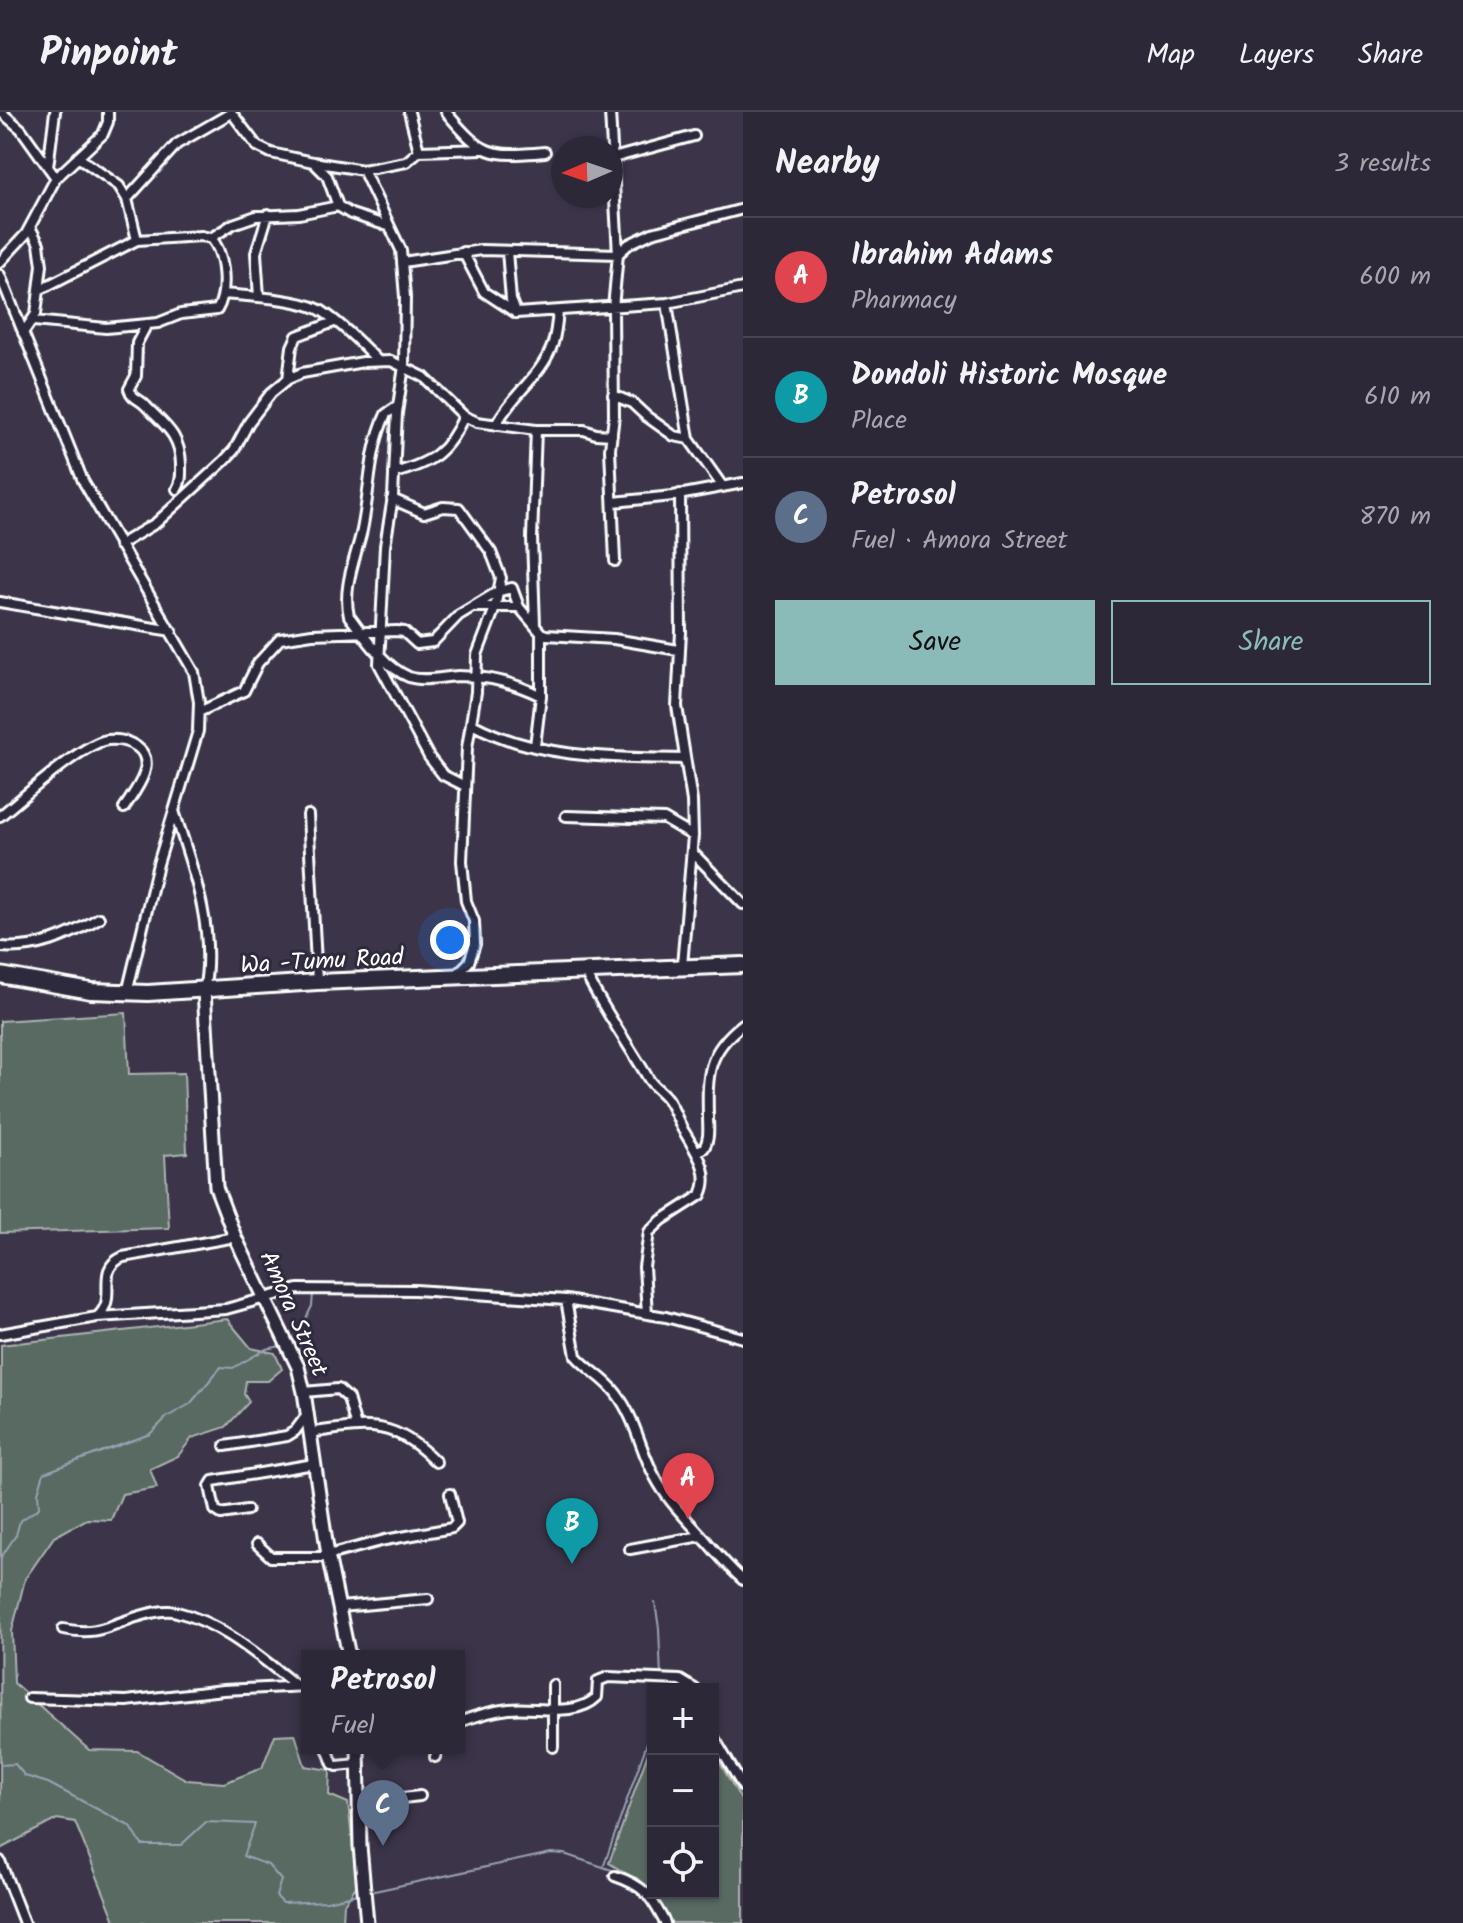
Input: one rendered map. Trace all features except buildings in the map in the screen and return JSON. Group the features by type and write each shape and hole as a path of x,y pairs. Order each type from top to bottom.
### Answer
{"highway":[{"name":"Wa -Tumu Road","path":"0,975 64,987 127,993 743,965"}],"street":[{"path":"1,112 21,129 56,178"},
{"path":"48,167 55,112"},
{"path":"0,262 30,227 56,178 103,134 108,112"},
{"path":"127,199 177,144 231,112 257,146 271,153 363,170 406,162 419,151 484,149 515,155 545,152"},
{"path":"409,112 419,151"},
{"path":"446,112 471,141 484,149"},
{"path":"610,112 612,136"},
{"path":"623,155 694,136"},
{"path":"78,157 119,186 127,199 137,240"},
{"path":"313,162 327,176 338,206 351,214 388,226"},
{"path":"363,170 401,250 403,262 404,366 385,546 379,664 429,757 443,775 465,786"},
{"path":"211,238 233,224 268,214 299,214 338,206"},
{"path":"615,561 614,502 610,476 615,360 613,308 618,254 616,208"},
{"path":"403,262 463,252 618,254 629,244 652,233 743,209"},
{"path":"259,297 256,253 268,214"},
{"path":"23,333 34,321 39,290 41,254 30,227"},
{"path":"34,321 106,328 147,324 181,314 212,312 217,310 223,294 220,250 211,238 196,235 137,240 39,290"},
{"path":"507,251 511,300 516,313"},
{"path":"463,252 484,292 516,313 667,303 743,288"},
{"path":"0,275 83,481 194,672 198,731 154,878 127,993"},
{"path":"223,294 259,297 321,311 358,339 378,361"},
{"path":"667,303 689,439 723,487"},
{"path":"496,425 502,413 541,367 553,345 558,311"},
{"path":"288,379 292,347 297,336 334,322"},
{"path":"147,324 137,343 136,376 129,389 135,400 159,417 174,434 180,456 181,483 177,489"},
{"path":"119,545 156,523 224,461 271,393 288,379 302,373 391,361 424,377 464,416 496,425 536,430 584,430 612,435"},
{"path":"613,395 632,403 674,436 689,439"},
{"path":"398,406 390,409 382,422 351,573 347,606 349,616 391,665 413,679 477,678 519,685 541,696"},
{"path":"394,473 443,452 464,416"},
{"path":"535,746 541,696 532,538 536,430"},
{"path":"614,502 743,483"},
{"path":"680,494 681,632 677,706 692,801 693,836 682,966"},
{"path":"392,499 424,513 443,507 459,508 498,566 501,578 495,608 477,655 465,786 462,861 466,901 474,921 475,944 469,962 454,977"},
{"path":"199,712 244,691 258,663 280,639 312,634 402,631 417,644 433,642 459,615 499,591 512,588 519,607 538,630 565,638 614,639 678,650"},
{"path":"0,602 172,631"},
{"path":"475,607 519,607"},
{"path":"472,724 493,735 563,754 685,759"},
{"path":"0,816 74,758 106,740 134,744 145,758 145,774 124,808"},
{"path":"174,810 203,908 208,945 204,991"},
{"path":"308,815 317,982"},
{"path":"566,816 664,819 693,836"},
{"path":"692,852 743,904"},
{"path":"0,947 39,946 99,918"},
{"path":"585,971 603,1009 654,1087 670,1103 684,1133 697,1151 704,1171 701,1195 649,1232 644,1267 647,1314"},
{"name":"Amora Street","path":"204,991 216,1187 235,1237 298,1367 328,1556 348,1650"},
{"path":"697,1151 704,1148 709,1134 707,1074 715,1055 743,1024"},
{"path":"97,1317 104,1310 108,1297 108,1268 112,1261 163,1248 235,1237"},
{"path":"0,1334 97,1317 226,1309 298,1289 415,1290 566,1300 647,1314 743,1338"},
{"path":"566,1300 576,1356 599,1373 618,1395 634,1422 654,1477 677,1511 717,1558 743,1580"},
{"path":"304,1392 338,1389 344,1393 356,1427"},
{"path":"225,1446 287,1436 307,1415"},
{"path":"309,1433 356,1427 391,1429 421,1446 436,1462"},
{"path":"247,1510 221,1514 215,1510 210,1486 213,1481 314,1464"},
{"path":"257,1544 271,1557 328,1556 385,1540 452,1528 457,1523 450,1494"},
{"path":"630,1549 701,1536"},
{"path":"340,1607 428,1599"},
{"path":"63,1629 83,1633 117,1626 139,1616 174,1610 203,1622 247,1647 301,1685"},
{"path":"465,1720 508,1709 534,1707 553,1710 593,1701 597,1697 598,1681 608,1677 680,1680 685,1683"},
{"path":"553,1685 553,1747"},
{"path":"29,1698 126,1701 223,1690 301,1686"},
{"path":"719,1746 743,1787"},
{"path":"329,1754 337,1766 358,1764"},
{"path":"358,1754 367,1923"},
{"path":"359,1803 420,1796"},
{"path":"0,1861 24,1923"},
{"path":"615,1876 644,1889 665,1923"}],"green space":[{"path":"126,1013 129,1074 184,1073 187,1153 165,1155 169,1228 0,1233 0,1021"},
{"path":"227,1319 251,1348 275,1353 282,1369 268,1381 246,1381 244,1394 249,1402 226,1427 192,1438 178,1456 150,1469 157,1488 122,1494 111,1520 87,1519 54,1537 25,1579 12,1631 14,1683 89,1750 137,1751 187,1780 224,1783 262,1768 275,1735 295,1734 305,1766 330,1770 329,1795 348,1803 357,1885 344,1904 343,1921 116,1923 75,1822 57,1819 0,1849 1,1345"},
{"path":"647,1756 647,1888 609,1863"},
{"path":"719,1761 743,1803 743,1923 667,1923 653,1899 719,1899"}],"waterway":[{"path":"295,1341 312,1306 313,1294"},
{"path":"0,1559 16,1535 20,1521 39,1508 38,1493 44,1473 150,1434 167,1417 190,1404 221,1367 233,1368 266,1349 281,1346"},
{"path":"655,1603 661,1678"},
{"path":"604,1865 647,1743"},
{"path":"0,1765 15,1764 25,1776 48,1783 131,1827 142,1845 181,1845 206,1822 255,1824 243,1856 268,1865 281,1880 276,1896 283,1903 327,1901 358,1894"},
{"path":"370,1892 551,1853 564,1854 639,1879 657,1901"},
{"path":"666,1916 670,1923"}],"place":[{"name":"Ibrahim Adams","path":"688,1519"},
{"name":"Dondoli Historic Mosque","path":"572,1564"},
{"name":"Petrosol","path":"383,1846"}]}
